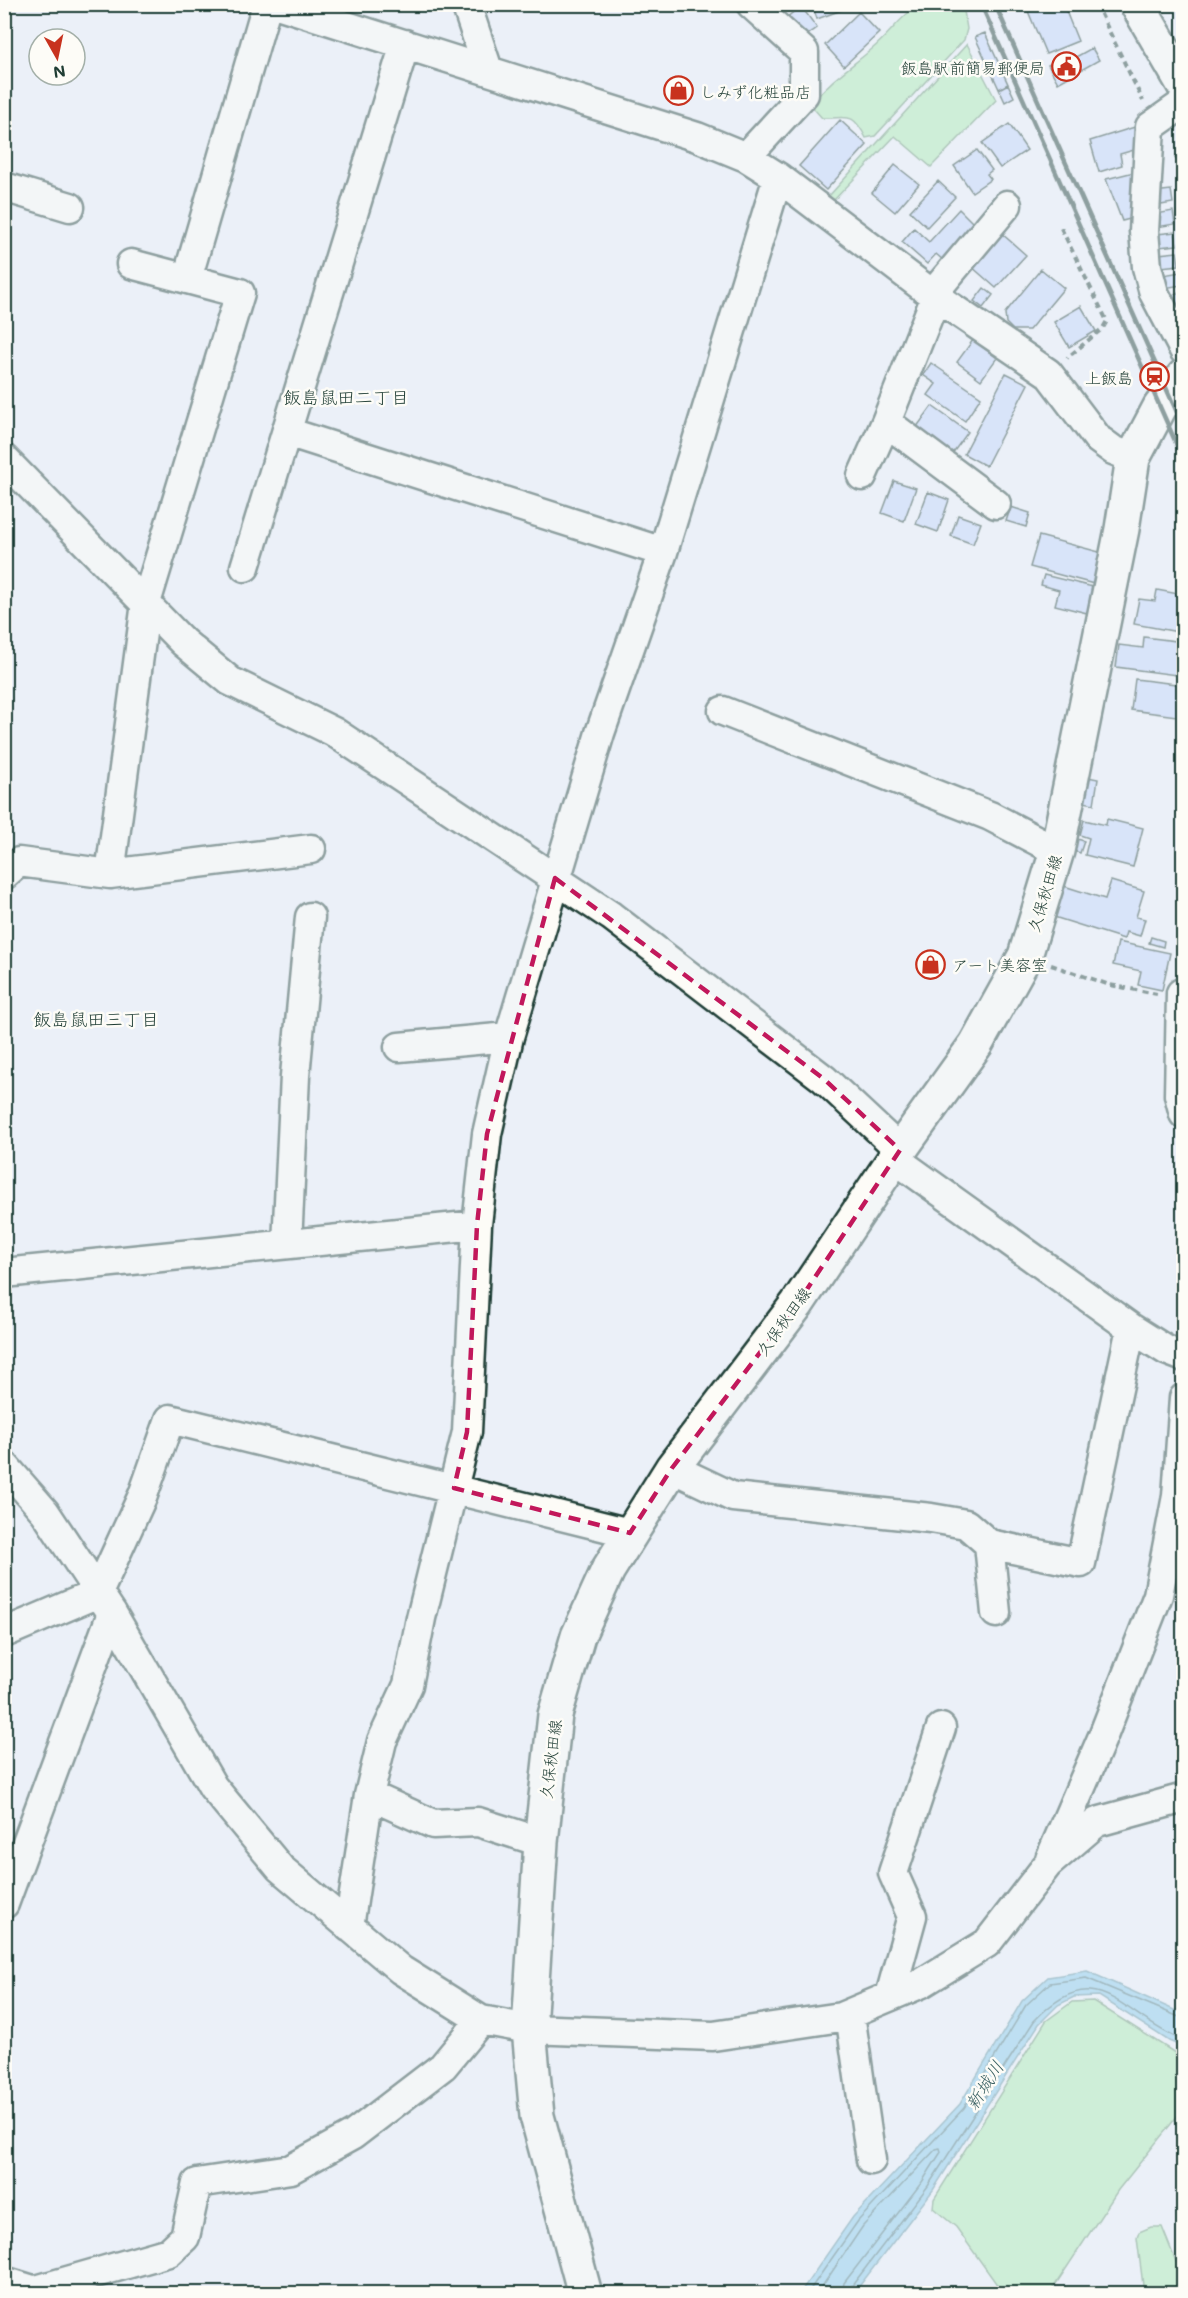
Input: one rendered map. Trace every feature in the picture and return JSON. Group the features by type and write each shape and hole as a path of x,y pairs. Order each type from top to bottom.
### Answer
{"main road":[{"path":"1137,4 1184,86"},
{"name":"久保秋田線","path":"585,2294 537,2116 529,2029 541,1842 555,1715 578,1636 608,1570 672,1468 797,1304 897,1154 976,1044 1025,956 1057,850 1120,540 1133,458 1160,407 1184,376"}],"street":[{"path":"187,279 267,4"},
{"path":"277,4 697,137 746,158 778,177 936,297 1048,373 1098,439 1113,450 1133,458"},
{"path":"466,4 488,70"},
{"path":"746,158 804,94 804,52 752,4"},
{"path":"245,567 405,44"},
{"path":"1184,103 1150,127 1144,231 1147,267 1154,293 1184,350"},
{"path":"349,1927 369,1795 382,1741 408,1685 421,1618 467,1432 477,1225 487,1134 509,1037 600,733 663,552 778,177"},
{"path":"4,187 70,207"},
{"path":"862,476 941,284 1007,205"},
{"path":"110,874 146,603 240,293 131,264"},
{"path":"886,422 996,504"},
{"path":"287,432 663,552"},
{"path":"4,459 183,642 230,681 334,732 611,916 824,1078 897,1154 1131,1328 1166,1350 1184,1357"},
{"path":"723,711 990,816 1057,850"},
{"path":"4,875 19,862 110,874 311,849"},
{"path":"287,1244 295,1076 310,916"},
{"path":"1183,990 1179,1095 1184,1114"},
{"path":"399,1047 509,1037"},
{"path":"4,1273 477,1225"},
{"path":"672,1468 733,1497 931,1518 966,1524 989,1544 1081,1563 1131,1328"},
{"path":"1048,1864 1103,1736 1158,1595 1177,1496 1184,1398"},
{"path":"4,1904 105,1603 170,1419 630,1533"},
{"path":"4,1465 45,1512 105,1603 213,1787 280,1868 401,1970 481,2020 529,2029 713,2036 850,2014 922,1983 987,1943 1048,1864 1097,1822 1184,1798"},
{"path":"989,1544 996,1613"},
{"path":"4,1633 105,1603"},
{"path":"890,1996 912,1916 893,1873 942,1728"},
{"path":"369,1795 433,1824 478,1822 541,1842"},
{"path":"850,2014 870,2160"},
{"path":"4,2281 41,2292 169,2252 185,2236 197,2183 291,2169 353,2134 443,2066 481,2020"}],"path":[{"path":"1096,4 1154,125 1184,168"},
{"path":"1179,4 1184,12"},
{"path":"1048,373 1103,328 1107,321 1061,228"},
{"path":"1025,956 1110,985 1170,996 1183,990"}],"highlighted area":[{"path":"555,878 824,1079 900,1150 797,1304 672,1468 630,1533 454,1488 467,1432 477,1225 487,1134"}],"green space":[{"path":"918,5 963,5 967,29 964,40 875,136 866,138 857,123 848,118 822,118 814,109 813,102 834,80"},
{"path":"967,44 996,100 931,167 895,136 834,200 829,196"},
{"path":"1093,2001 1183,2058 1183,2109 1118,2190 1050,2293 1003,2293 956,2227 933,2208 934,2199 1046,2021 1072,2002"},
{"path":"1151,2227 1162,2227 1183,2279 1183,2293 1144,2293 1137,2238 1139,2232"}],"water":[{"name":"新城川","path":"1087,1971 1183,2014 1183,2047 1169,2041 1099,1996 1074,1997 1058,2005 1039,2024 933,2190 854,2293 800,2293 853,2217 960,2104 1022,2001 1048,1977"}],"building":[{"path":"812,4 858,4 817,19"},
{"path":"1025,4 1063,4 1078,41 1046,54"},
{"path":"801,6 817,28 802,39 786,18"},
{"path":"859,12 879,33 844,66 825,45"},
{"path":"985,33 1008,84 999,89 975,37"},
{"path":"1092,48 1099,60 1058,83 1048,65 1063,56 1067,62"},
{"path":"1008,84 1014,97 1005,102 999,89"},
{"path":"840,120 867,145 826,190 799,166"},
{"path":"1009,124 1027,150 1000,168 982,143"},
{"path":"1138,126 1141,148 1120,154 1122,165 1099,172 1090,141"},
{"path":"977,150 992,170 987,174 991,179 972,192 954,166"},
{"path":"895,165 919,184 895,212 872,193"},
{"path":"1138,171 1134,218 1122,221 1106,179"},
{"path":"938,181 955,197 927,227 910,211"},
{"path":"1171,190 1173,203 1155,206 1154,192"},
{"path":"959,209 975,225 943,260 936,254 927,264 902,242 914,228 929,242"},
{"path":"1184,210 1184,224 1180,224 1178,211"},
{"path":"1173,211 1175,224 1157,227 1156,214"},
{"path":"1175,232 1177,245 1159,247 1157,234"},
{"path":"1001,233 1026,255 996,288 971,266"},
{"path":"1177,252 1179,265 1161,267 1159,254"},
{"path":"1041,269 1064,288 1029,330 1013,330 1006,323 1005,313"},
{"path":"1180,272 1182,285 1164,288 1163,275"},
{"path":"984,288 993,295 983,308 974,301"},
{"path":"1181,293 1183,306 1172,308 1170,295"},
{"path":"1081,306 1096,331 1069,347 1054,322"},
{"path":"973,340 997,358 981,380 957,362"},
{"path":"931,363 981,397 965,421 928,395 936,384 923,375"},
{"path":"1006,373 1028,384 986,466 964,454"},
{"path":"932,406 968,432 952,454 916,428"},
{"path":"894,481 916,488 904,521 882,513"},
{"path":"928,492 949,500 938,532 916,524"},
{"path":"1011,507 1030,513 1026,527 1006,521"},
{"path":"958,515 981,523 973,544 951,536"},
{"path":"1039,536 1103,553 1094,584 1030,567"},
{"path":"1044,575 1093,587 1087,613 1055,605 1059,590 1041,585"},
{"path":"1157,590 1184,595 1184,633 1134,624 1139,599 1155,601"},
{"path":"1144,637 1184,642 1184,676 1116,667 1119,645 1143,648"},
{"path":"1135,679 1184,685 1184,717 1131,710"},
{"path":"1088,777 1098,779 1094,804 1083,802"},
{"path":"1107,819 1143,828 1133,867 1085,855 1089,838 1080,835 1084,820 1106,825"},
{"path":"1071,837 1084,841 1080,853 1068,849"},
{"path":"1111,881 1144,891 1136,917 1145,919 1140,936 1126,932 1124,939 1054,917 1064,886 1105,899"},
{"path":"1151,937 1164,941 1163,947 1149,943"},
{"path":"1118,942 1170,953 1162,990 1138,985 1141,971 1113,965"}],"railway":[{"path":"981,4 1184,461"},
{"path":"995,4 1184,428"}],"place":[{"name":"飯島駅前簡易郵便局","path":"1066,67"},
{"name":"しみず化粧品店","path":"679,91"},
{"name":"上飯島","path":"1154,377"},
{"name":"アート美容室","path":"931,964"}],"district":[{"name":"飯島鼠田二丁目","path":"346,397"},
{"name":"飯島鼠田三丁目","path":"96,1019"}]}
